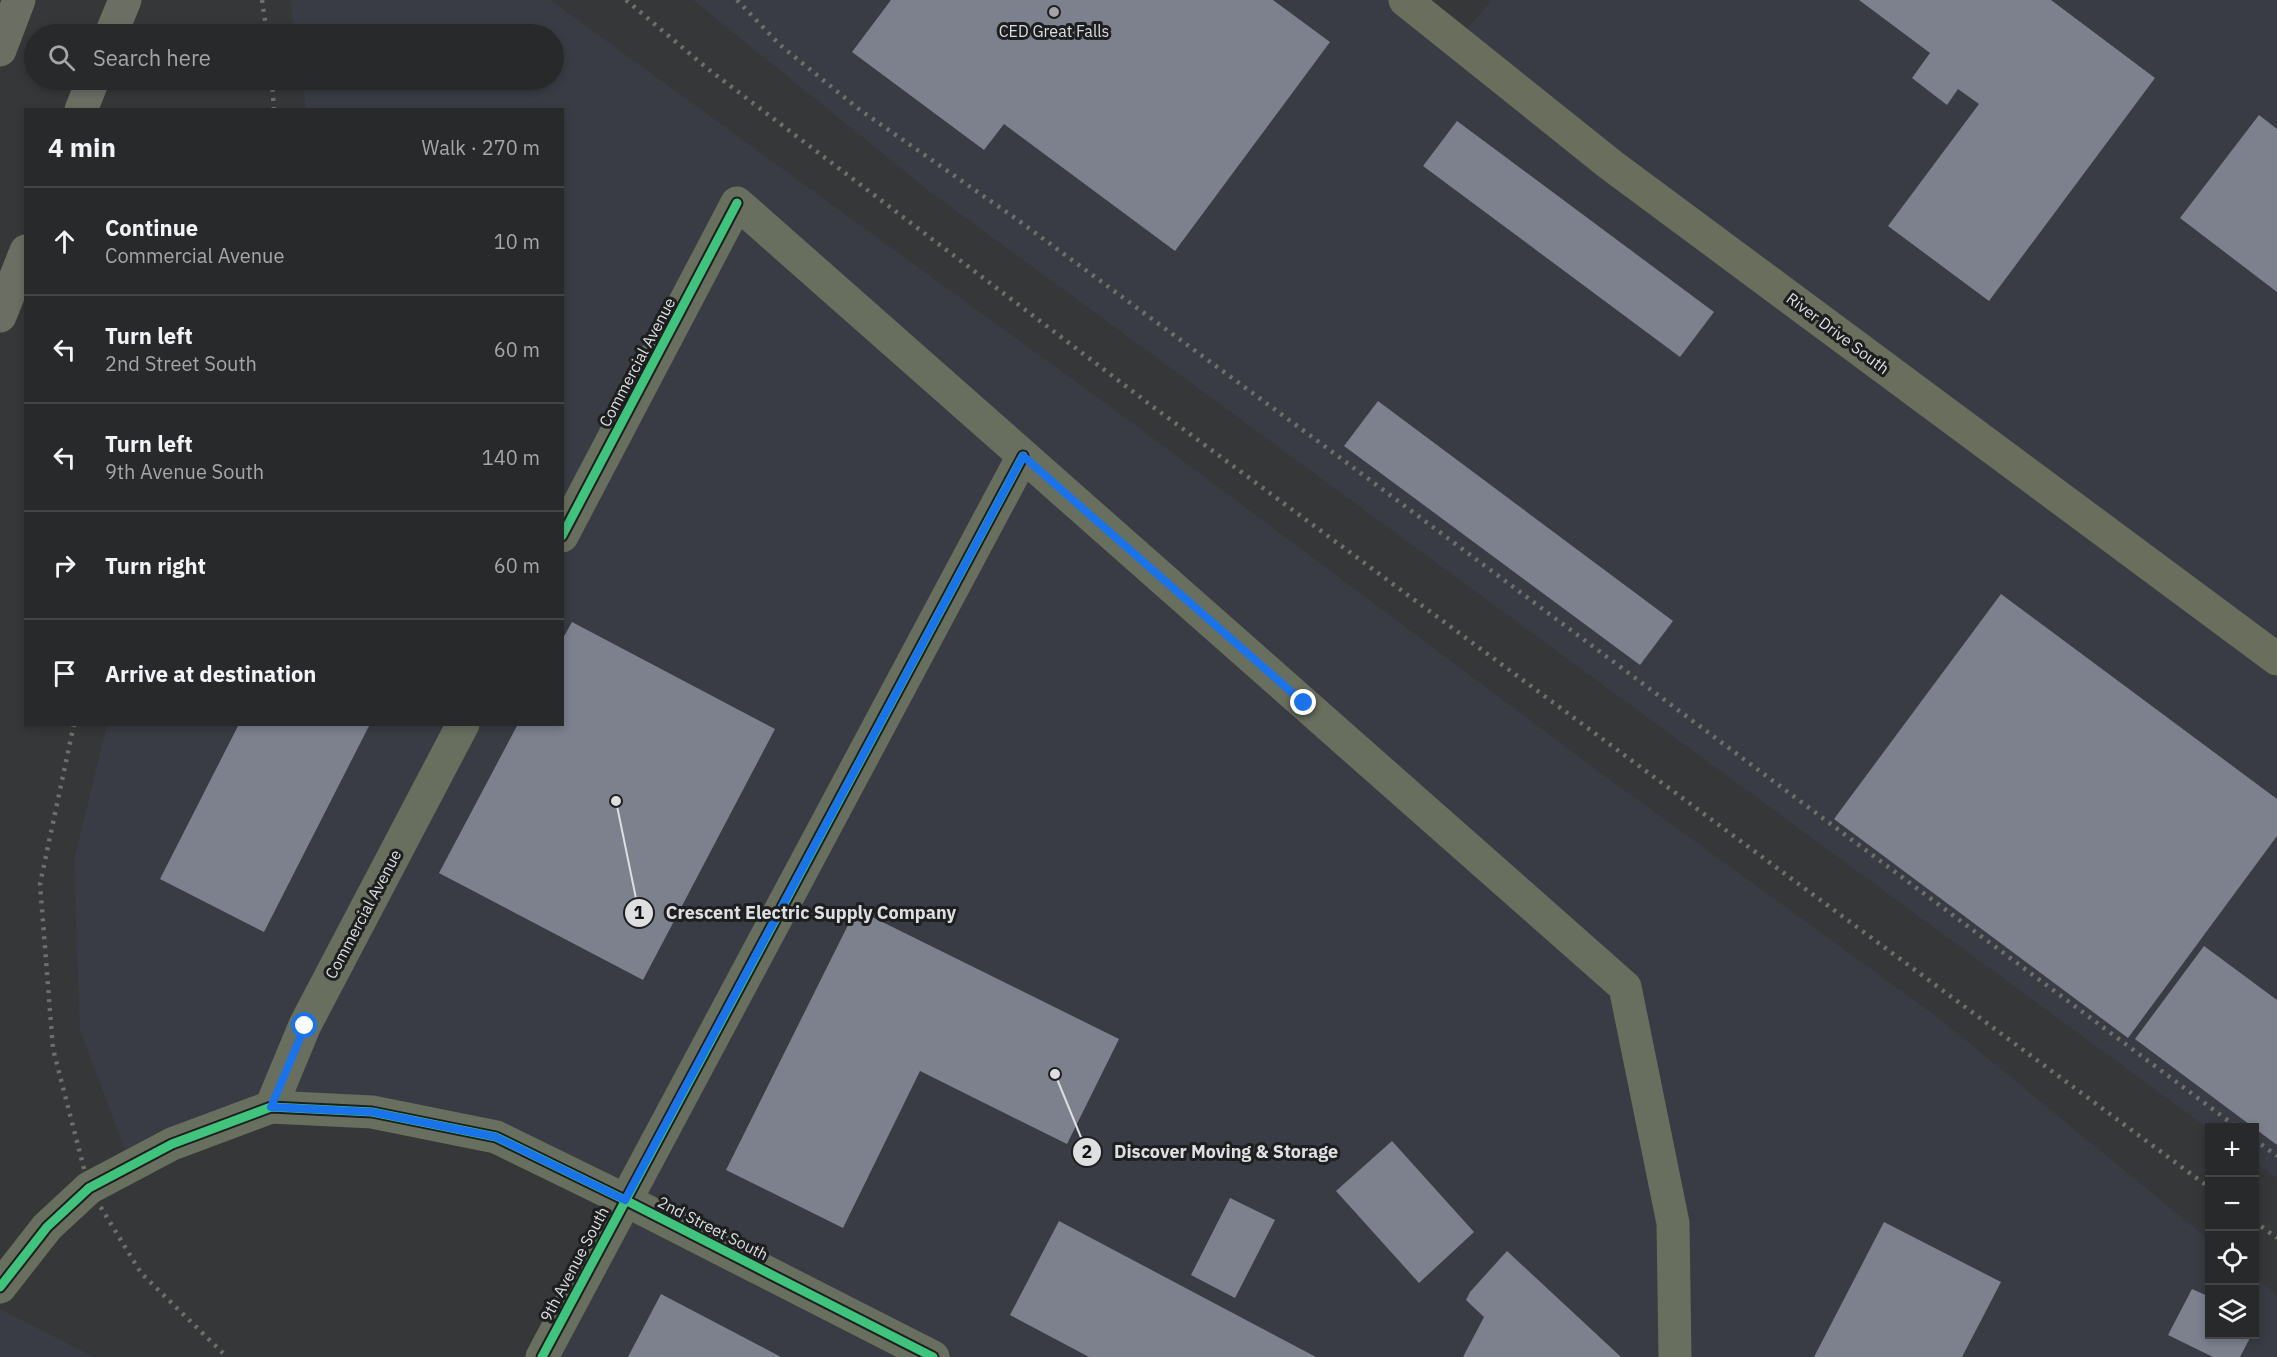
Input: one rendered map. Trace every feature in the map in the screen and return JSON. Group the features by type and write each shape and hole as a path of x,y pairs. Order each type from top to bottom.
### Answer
{"highway":[{"path":"0,49 19,0"},
{"path":"115,24 125,0"},
{"path":"82,108 89,90"},
{"path":"0,316 24,256"}],"main road":[{"name":"River Drive South","path":"1405,0 1611,165 2277,659"}],"street":[{"name":"Commercial Avenue","path":"564,532 737,203 1023,456"},
{"name":"9th Avenue South","path":"542,1357 1023,456"},
{"path":"1023,456 1625,987 1673,1223 1675,1357"},
{"name":"Commercial Avenue","path":"271,1107 305,1026 462,726"},
{"name":"2nd Street South","path":"0,1287 47,1227 89,1188 172,1144 271,1107 372,1112 496,1137 933,1357"}],"shaded area":[{"path":"290,0 550,0 1123,416 1602,774 1940,1019 2205,1237 2205,1339 2259,1339 2259,1280 2277,1296 2277,1357 542,1357 625,1200 496,1137 271,1107 131,1166 80,1030 74,860 107,726 564,726 564,108 306,108 303,90 564,90 564,24 294,24"},
{"path":"693,0 1405,0 1456,41 1492,0 2277,0 2277,1178 2259,1165 2259,1123 2205,1123 2205,1126 929,191"},
{"path":"0,1309 94,1357 0,1357"}],"building":[{"path":"891,0 1273,0 1330,42 1175,251 1004,124 984,150 852,52"},
{"path":"1859,0 2051,0 2155,78 1989,301 1888,226 1979,104 1958,89 1947,105 1912,78 1930,53"},
{"path":"2259,115 2277,129 2277,292 2180,218"},
{"path":"1457,121 1714,312 1680,357 1423,166"},
{"path":"1378,401 1673,621 1640,665 1344,446"},
{"path":"2001,594 2277,799 2277,836 2128,1038 1834,819"},
{"path":"572,622 775,729 643,980 439,873 517,726 564,726 564,636"},
{"path":"238,726 369,726 264,932 160,879"},
{"path":"856,909 1119,1039 1067,1144 920,1071 843,1228 726,1170"},
{"path":"2204,946 2277,1000 2277,1145 2259,1132 2259,1123 2248,1123 2135,1039"},
{"path":"1392,1141 1474,1232 1419,1283 1336,1191"},
{"path":"1230,1198 1275,1220 1235,1298 1191,1275"},
{"path":"1059,1221 1316,1357 1089,1357 1010,1315"},
{"path":"1884,1222 2001,1282 1962,1357 1814,1357"},
{"path":"1507,1251 1621,1357 1463,1357 1484,1317 1466,1300 1470,1292"},
{"path":"2192,1289 2205,1295 2205,1339 2249,1339 2240,1357 2213,1357 2168,1335"},
{"path":"661,1294 781,1357 628,1357"}],"railway":[{"path":"262,0 266,24"},
{"path":"626,0 708,69 1152,406 2205,1184"},
{"path":"737,0 780,45 860,110 1015,218 1319,442 2231,1123"},
{"path":"273,90 274,108"},
{"path":"74,726 40,884 53,1049 89,1188 141,1273 227,1357"},
{"path":"2259,1143 2277,1156"},
{"path":"2259,1225 2277,1238"}],"cycle path":[{"path":"564,532 737,203"},
{"path":"542,1357 1023,456"},
{"path":"0,1287 47,1227 89,1188 172,1144 271,1107 372,1112 496,1137 933,1357"}],"place":[{"name":"CED Great Falls","path":"1054,12"},
{"name":"Crescent Electric Supply Company","path":"616,801"},
{"name":"Discover Moving & Storage","path":"1055,1074"}],"route":[{"path":"305,1026 271,1107 372,1112 496,1137 625,1200 1023,456 1304,703"}]}
